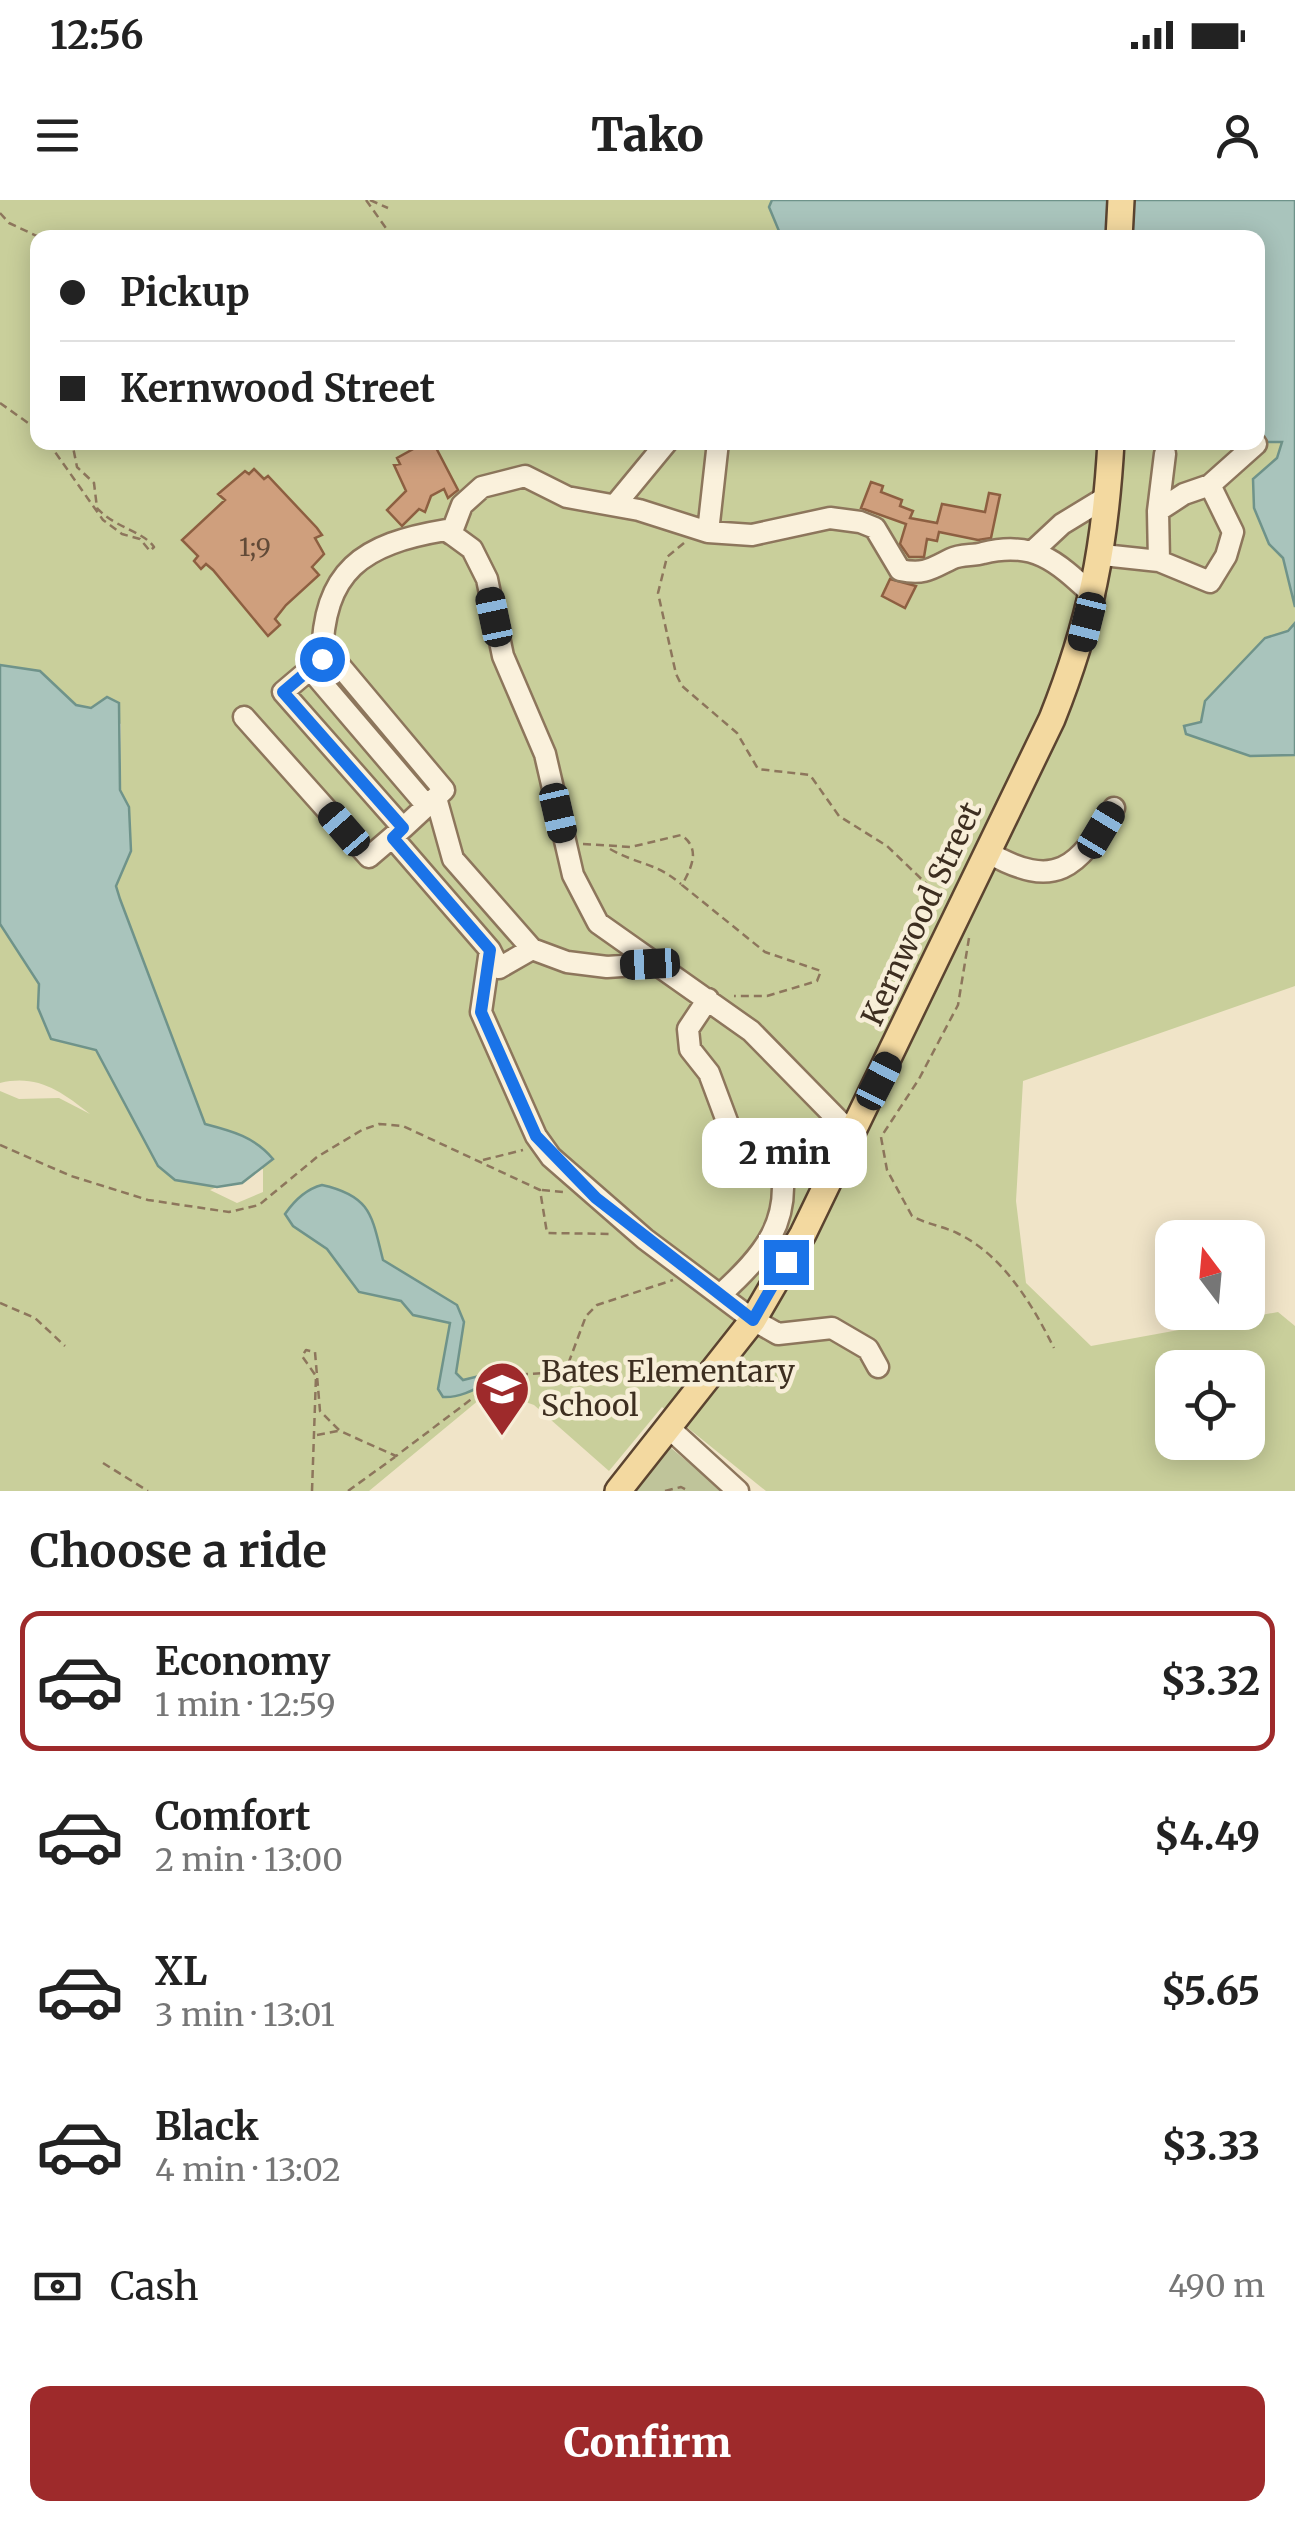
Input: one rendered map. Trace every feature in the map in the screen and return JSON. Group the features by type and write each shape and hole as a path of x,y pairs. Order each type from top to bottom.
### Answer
{"main road":[{"path":"1119,230 1121,200"},
{"name":"Kernwood Street","path":"618,1491 753,1320 852,1134 1052,719 1080,648 1103,555 1111,450"}],"street":[{"path":"615,505 660,450"},
{"path":"708,532 714,450"},
{"path":"1158,511 1184,494 1210,485 1249,450"},
{"path":"1158,561 1158,511 1165,454"},
{"path":"451,534 462,505 482,486 503,478 525,476 568,497 615,505 708,532 752,535 830,518 860,522 875,528 900,570 918,574 963,556 1009,548 1032,552 1054,560 1094,596"},
{"path":"1103,555 1158,561 1210,582 1226,556 1232,532 1210,485"},
{"path":"1032,552 1062,524 1108,496"},
{"path":"316,664 322,616 338,584 358,560 398,540 446,530 472,549 487,579 503,656 545,754 572,875 598,923 650,964 708,999 794,1071 852,1134"},
{"path":"244,717 369,857 398,833 444,790 335,660 316,664 283,692 398,833 490,950 500,968 532,949"},
{"path":"432,802 453,859 532,949 567,962 607,967 650,964"},
{"path":"987,852 1025,869 1052,873 1069,868 1088,852 1114,808"},
{"path":"490,950 481,1012 536,1136 596,1198 753,1320 778,1334 832,1328 868,1349 878,1366"},
{"path":"708,999 688,1029 690,1049 710,1072 734,1140 767,1150 780,1160 784,1202 780,1220 753,1260 720,1295"},
{"path":"669,1428 738,1491"}],"path":[{"path":"368,200 388,208"},
{"path":"368,200 388,230"},
{"path":"0,213 8,223 30,233"},
{"path":"0,404 30,425"},
{"path":"56,450 95,512 122,534 140,539 150,552 154,548 144,536 114,525 97,508 94,483 78,467 74,450"},
{"path":"687,540 667,557 658,593 682,686 730,726 758,769 810,776 847,823 887,846 937,894"},
{"path":"563,833 587,846 608,848 681,835 691,841 694,852 682,885"},
{"path":"608,848 632,861 654,864 765,952 821,971 817,981 767,996 708,999"},
{"path":"970,932 962,994 920,1080 885,1125 882,1151 912,1216 959,1234 985,1250 1025,1298 1054,1348"},
{"path":"0,1144 70,1176 210,1213 246,1212 318,1157 378,1124 404,1126 540,1190 547,1233 616,1235"},
{"path":"481,1160 532,1146 536,1136"},
{"path":"348,1491 498,1379 512,1374 552,1374 567,1367 586,1316 596,1305 689,1276"},
{"path":"0,1303 34,1318 65,1346"},
{"path":"312,1491 317,1434 316,1376 305,1364 306,1350 315,1352 316,1376 317,1405 340,1431 396,1456"},
{"path":"317,1434 340,1431"},
{"path":"104,1463 148,1491"},
{"path":"665,1491 689,1491"}],"green space":[{"path":"0,200 775,200 780,230 30,230 30,450 1265,450 1265,430 1281,441 1295,443 1295,986 1023,1081 1016,1201 1026,1283 1091,1346 1179,1330 1265,1330 1265,1314 1278,1312 1295,1326 1295,1491 766,1491 662,1407 609,1471 534,1405 517,1399 499,1405 485,1395 369,1491 0,1491 0,1091 19,1099 59,1098 90,1114 48,1086 26,1081 0,1083 0,924 39,984 38,1008 51,1039 96,1049 158,1166 192,1183 217,1187 210,1190 237,1203 263,1192 263,1170 253,1141 205,1124 116,886 131,850 129,807 120,790 121,724 76,706 40,671 0,665"},
{"path":"665,1443 723,1491 626,1491"}],"water":[{"path":"772,200 1295,200 1295,607 1283,558 1269,544 1254,508 1253,479 1277,458 1282,442 1265,442 1265,230 779,230 769,207"},
{"path":"1295,623 1295,755 1250,756 1186,734 1184,726 1201,722 1205,701 1265,638 1288,631"},
{"path":"0,665 40,671 76,705 91,708 107,697 119,703 120,790 129,807 131,851 116,886 205,1124 251,1140 273,1159 242,1183 217,1187 175,1180 158,1166 96,1050 51,1039 38,1008 39,984 0,924"},
{"path":"322,1185 351,1195 367,1210 383,1260 457,1305 464,1322 456,1373 463,1380 479,1376 486,1381 482,1385 443,1397 438,1389 450,1323 413,1315 401,1301 359,1292 327,1249 293,1226 285,1214 301,1196"}],"building":[{"path":"412,450 437,450 458,490 448,498 444,489 431,496 425,512 419,509 402,526 387,510 406,491 394,465 400,464 397,458"},
{"path":"254,469 264,479 268,476 317,528 322,535 315,538 324,554 312,567 319,575 286,605 275,619 280,625 268,636 213,570 206,564 201,569 194,561 198,556 182,540 225,500 218,494 245,471 249,474"},
{"path":"871,482 883,486 881,492 902,500 900,506 913,511 910,518 937,523 942,504 985,512 989,493 1000,495 991,538 978,540 939,532 937,541 927,539 924,557 909,557 900,544 906,524 861,508"},
{"path":"890,579 916,586 905,608 882,596"}],"place":[{"name":"Bates Elementary School","path":"502,1438"}],"route":[{"path":"322,659 283,692 403,828 393,838 490,950 481,1012 490,1040 510,1070 536,1136 551,1157 644,1239 753,1320 786,1262"}]}
